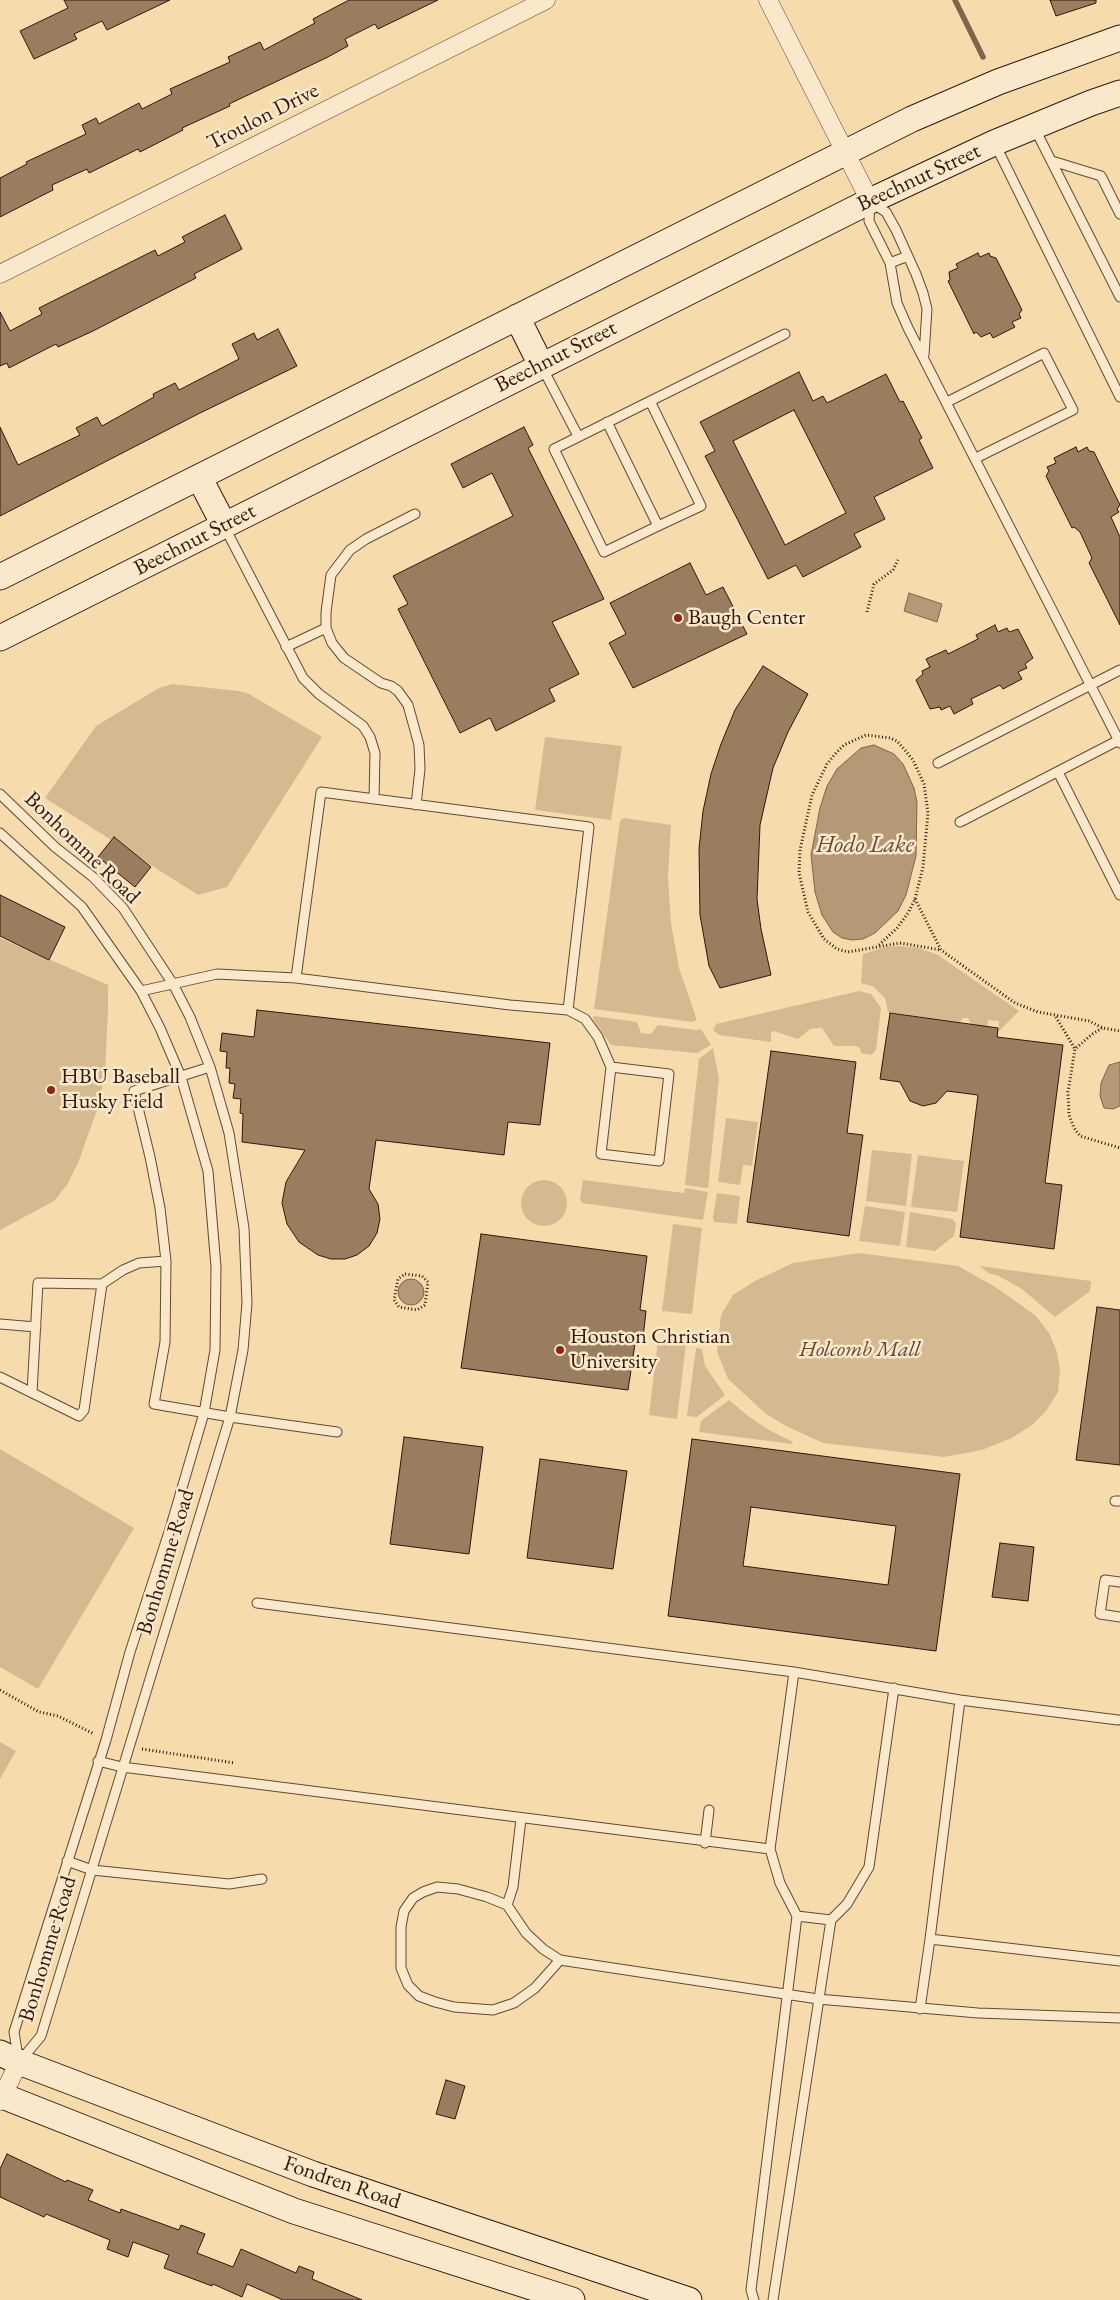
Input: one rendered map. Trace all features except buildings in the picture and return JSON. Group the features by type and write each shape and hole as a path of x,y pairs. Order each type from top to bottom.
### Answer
{"main road":[{"path":"0,577 912,119 998,82 1120,38"},
{"name":"Beechnut Street","path":"0,638 870,201 994,143 1090,103 1120,93"},
{"path":"517,317 541,365"},
{"path":"199,477 224,525"},
{"name":"Fondren Road","path":"10,2058 313,2174 689,2300"},
{"name":"Fondren Road","path":"1,2097 294,2211 572,2300"}],"street":[{"name":"Troulon Drive","path":"0,274 546,0"},
{"path":"768,0 870,201"},
{"path":"1,2097 10,2058"}],"lane":[{"path":"1034,126 1120,297"},
{"path":"994,143 1120,397"},
{"path":"1052,162 1101,176 1120,214"},
{"path":"870,201 886,212 916,274 927,309 924,356"},
{"path":"870,201 869,220 890,263 897,303 908,328 976,458 1119,742 960,822"},
{"path":"890,263 908,256"},
{"path":"650,401 701,506 604,552 554,449 578,436 785,334"},
{"path":"947,402 1044,353 1073,410 976,458"},
{"path":"541,365 578,436"},
{"path":"607,422 658,526"},
{"path":"415,514 366,539 350,550 339,563 331,575 326,612 326,628 332,643 344,658 398,691 408,705 419,745 420,769 416,805"},
{"path":"224,525 303,678 319,694 363,726 370,737 375,753 374,799"},
{"path":"286,647 326,628"},
{"path":"938,763 1120,670"},
{"path":"1058,772 1120,895"},
{"path":"296,978 321,792 589,827 568,1010"},
{"name":"Bonhomme Road","path":"0,794 55,847 93,877 123,908 173,984 190,1017 210,1067 229,1133 244,1228 247,1303 244,1341 230,1417 41,2036 10,2058"},
{"name":"Bonhomme Road","path":"0,833 82,907 141,991 160,1028 181,1077 208,1172 216,1267 215,1350 204,1414 170,1530 130,1652 14,2032 10,2058"},
{"path":"141,991 217,974 296,978 568,1010 585,1019 598,1037 611,1067 601,1154 659,1160 669,1074 611,1067"},
{"path":"210,1067 134,1091 155,1182 166,1261 165,1342 154,1404 204,1414 337,1432"},
{"path":"32,1393 38,1283 102,1284 123,1270 139,1263 166,1261"},
{"path":"0,1377 78,1416 84,1410 102,1284"},
{"path":"0,1324 36,1327"},
{"path":"1120,1582 1105,1580 1100,1614 1120,1616"},
{"path":"256,1602 794,1672 960,1700 1118,1720"},
{"path":"754,2300 751,2290 789,1995 797,1916 780,1882 770,1850 794,1672"},
{"path":"773,2300 831,1920 847,1904 869,1866 894,1688"},
{"path":"920,2009 960,1700"},
{"path":"98,1761 122,1767 770,1850"},
{"path":"705,1843 709,1810"},
{"path":"506,1905 513,1887 521,1819"},
{"path":"67,1861 92,1870 229,1884 262,1878"},
{"path":"560,1960 535,1988 514,2003 493,2010 454,2008 420,1996 408,1985 401,1968 401,1927 404,1912 412,1898 423,1892 437,1887 458,1889 487,1896 506,1905 526,1933 542,1949 560,1960 818,1999 920,2009 1120,2018"},
{"path":"797,1916 831,1920"},
{"path":"930,1939 1120,1961"}],"path":[{"path":"867,612 874,584 893,570 898,560"},
{"path":"879,945 897,928 915,899 923,867 928,813 924,784 913,760 897,741 878,735 866,735 844,745 827,764 819,777 806,812 799,873 808,912 824,939 838,949 848,952 900,942 941,950 1015,1003 1038,1012 1089,1021 1103,1028 1120,1031"},
{"path":"915,899 941,950"},
{"path":"1056,1016 1075,1049 1068,1092 1069,1115 1074,1128 1080,1136 1091,1141 1120,1148"},
{"path":"1075,1049 1091,1035 1103,1028"},
{"path":"405,1274 422,1276 428,1282 425,1306 417,1310 399,1307 394,1300 398,1279 405,1274"}],"green space":[{"path":"172,684 239,691 249,694 322,737 227,887 198,895 45,798 96,726 159,688"},
{"path":"545,737 622,746 611,820 535,810"},
{"path":"624,818 671,825 668,878 671,923 679,968 696,1017 696,1020 693,1022 594,1009 620,821"},
{"name":"HBU Baseball Husky Field","path":"0,938 108,985 108,1010 105,1073 98,1107 78,1163 67,1185 54,1201 0,1230"},
{"path":"885,947 919,948 938,955 1019,1011 998,1032 999,1021 988,1020 982,1066 970,1064 976,1025 971,1024 968,1018 963,1018 960,1022 888,1012 885,998 874,987 861,983 863,954"},
{"path":"859,991 871,994 881,1008 876,1050 871,1055 861,1053 860,1048 855,1046 834,1046 822,1028 810,1029 798,1039 774,1031 771,1033 771,1042 719,1035 713,1030 716,1024"},
{"path":"594,1016 637,1022 641,1033 651,1034 658,1025 701,1029 711,1045 697,1053 611,1045 593,1020"},
{"path":"713,1048 719,1079 708,1188 685,1185 699,1059"},
{"path":"726,1118 758,1122 752,1166 743,1165 740,1185 718,1182"},
{"path":"872,1150 912,1154 906,1206 866,1201"},
{"path":"918,1155 964,1161 957,1212 911,1207"},
{"path":"549,1180 561,1186 566,1194 566,1212 561,1220 553,1225 539,1226 527,1220 522,1212 521,1198 527,1186 535,1181"},
{"path":"583,1180 684,1193 685,1188 708,1192 703,1220 582,1203 580,1199"},
{"path":"717,1193 740,1196 737,1224 714,1222 713,1217"},
{"path":"865,1206 905,1212 900,1246 859,1241"},
{"path":"910,1212 952,1219 956,1223 954,1236 935,1251 906,1247"},
{"path":"673,1224 702,1228 692,1314 662,1311"},
{"name":"Holcomb Mall","path":"859,1253 958,1266 997,1288 1036,1316 1049,1333 1057,1352 1060,1370 1058,1392 1046,1411 1032,1425 1012,1438 982,1450 944,1457 823,1443 786,1426 766,1414 728,1379 717,1352 721,1315 733,1295 755,1281 793,1263"},
{"path":"979,1266 1091,1281 1090,1291 1055,1317 1022,1289"},
{"path":"658,1340 686,1343 677,1419 649,1415"},
{"path":"696,1348 702,1349 705,1366 725,1395 697,1417 687,1416"},
{"path":"729,1400 767,1429 793,1442 792,1444 699,1432 701,1421"},
{"path":"0,1449 134,1528 38,1689 0,1667"},
{"path":"0,1742 16,1751 0,1779"}],"water":[{"path":"909,593 942,604 937,622 904,611"},
{"name":"Hodo Lake","path":"874,745 894,754 903,764 914,788 917,802 916,856 906,895 898,911 875,933 863,939 852,940 842,938 833,932 822,915 815,892 811,855 820,808 827,786 837,769 861,748"},
{"path":"1120,1062 1120,1106 1113,1109 1104,1108 1100,1096 1101,1083 1109,1065"},
{"path":"411,1279 420,1283 424,1292 420,1301 411,1305 402,1301 398,1292 402,1283"}],"waterway":[{"path":"955,0 983,57"}],"place":[{"name":"Baugh Center","path":"678,618"},
{"name":"HBU Baseball Husky Field","path":"51,1090"},
{"name":"Houston Christian University","path":"560,1350"}]}
